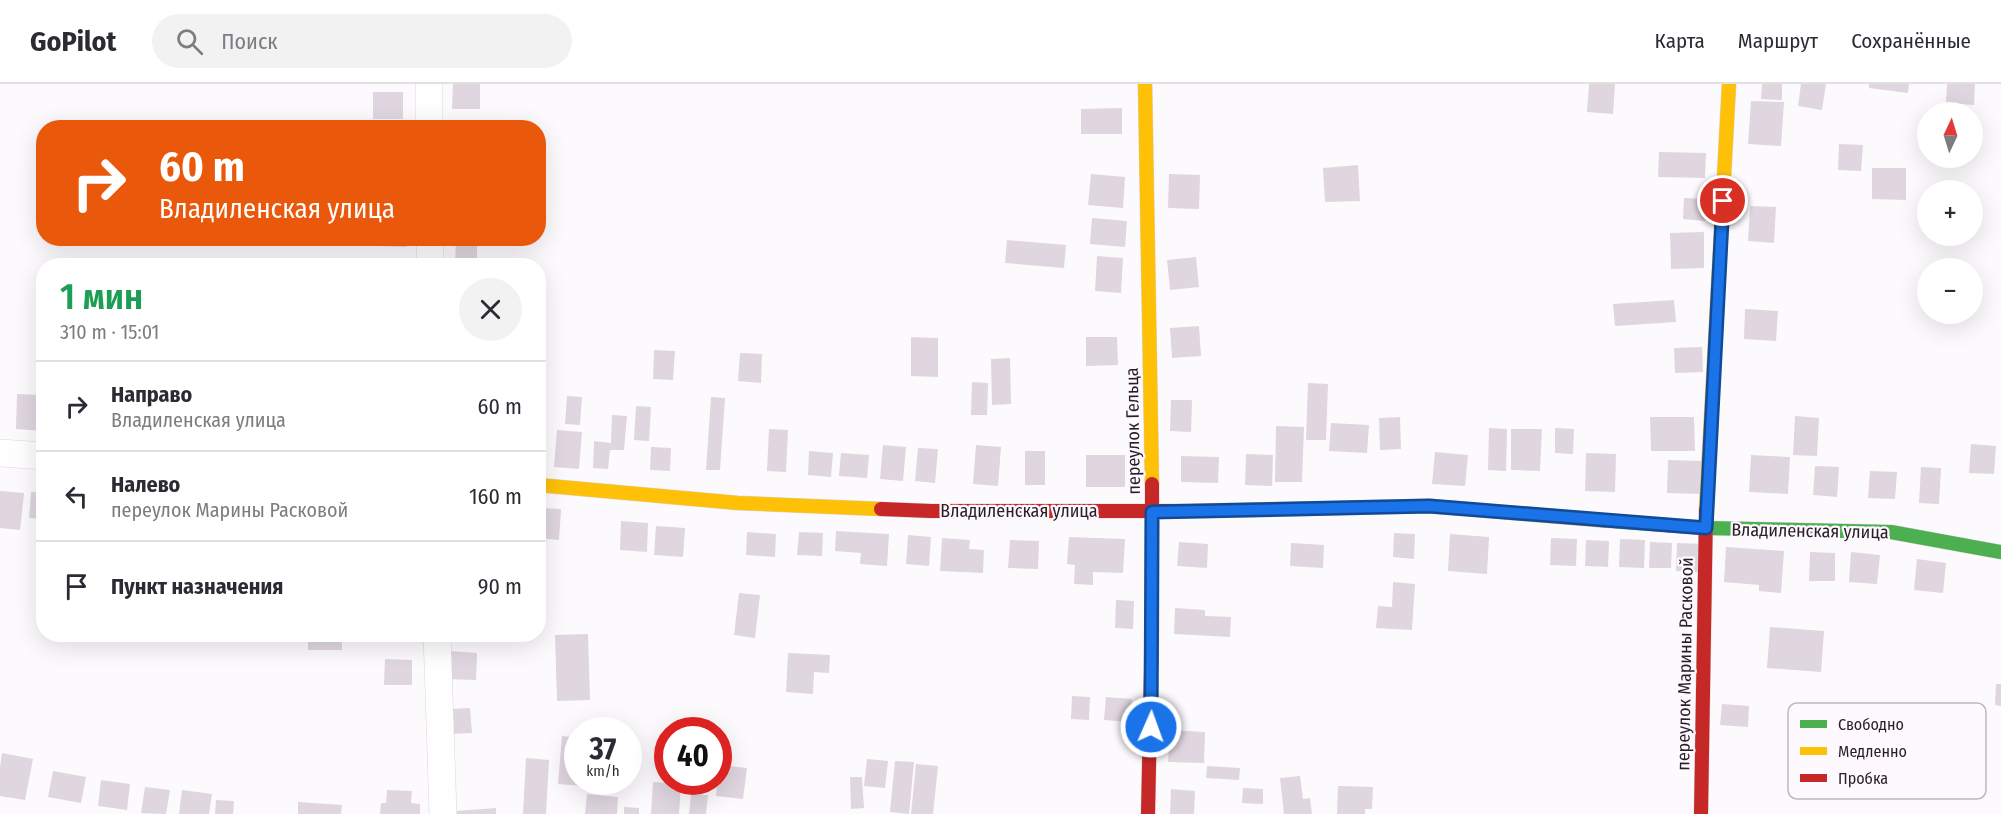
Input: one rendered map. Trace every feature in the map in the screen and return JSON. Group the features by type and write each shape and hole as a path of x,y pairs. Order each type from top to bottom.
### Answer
{"street":[{"path":"429,84 429,120"},
{"name":"переулок Гельца","path":"1145,84 1145,218 1152,512 1152,684 1148,814"},
{"name":"переулок Марины Расковой","path":"1701,814 1706,528 1729,84"},
{"path":"0,453 36,455"},
{"name":"Владиленская улица","path":"546,486 749,503 931,511 1152,512 1429,506 1706,528 1890,532 2001,552"},
{"path":"437,642 443,814"}],"building":[{"path":"453,84 480,84 480,109 452,109"},
{"path":"1589,84 1615,84 1613,114 1587,112"},
{"path":"1762,84 1782,84 1782,100 1761,99"},
{"path":"1801,84 1826,84 1822,110 1798,106"},
{"path":"1869,84 1909,84 1908,93 1869,88"},
{"path":"1947,84 1975,84 1974,102 1946,102"},
{"path":"373,92 403,92 403,119 373,119"},
{"path":"1751,101 1784,102 1781,146 1748,144"},
{"path":"1122,108 1122,134 1081,134 1081,109"},
{"path":"1839,144 1863,145 1861,171 1838,170"},
{"path":"1659,152 1706,153 1705,178 1658,177"},
{"path":"1358,165 1360,201 1325,202 1323,168"},
{"path":"1872,168 1906,168 1906,200 1872,199"},
{"path":"1091,174 1125,177 1123,208 1088,205"},
{"path":"1169,174 1200,175 1199,209 1168,208"},
{"path":"1684,198 1706,199 1705,221 1683,219"},
{"path":"1750,206 1776,207 1774,243 1748,241"},
{"path":"1092,218 1127,221 1125,247 1090,244"},
{"path":"1704,232 1704,268 1671,269 1670,233"},
{"path":"1007,240 1066,245 1064,268 1005,263"},
{"path":"456,246 477,246 477,258 455,258"},
{"path":"1097,256 1123,258 1121,293 1095,291"},
{"path":"1196,257 1199,287 1170,290 1167,260"},
{"path":"1674,300 1676,322 1615,326 1613,304"},
{"path":"1745,309 1778,311 1776,341 1744,339"},
{"path":"1199,326 1201,356 1172,358 1170,328"},
{"path":"911,337 938,338 938,377 911,376"},
{"path":"1086,337 1117,337 1118,365 1086,366"},
{"path":"1702,347 1703,372 1675,373 1674,348"},
{"path":"654,350 675,351 673,380 653,379"},
{"path":"740,353 762,354 761,383 738,381"},
{"path":"1010,358 1011,404 992,405 991,359"},
{"path":"972,382 988,383 987,415 971,415"},
{"path":"1308,383 1328,384 1326,440 1306,440"},
{"path":"17,394 36,395 36,430 16,429"},
{"path":"567,396 582,397 580,425 565,424"},
{"path":"711,397 725,398 720,470 706,470"},
{"path":"1171,400 1192,400 1191,432 1170,431"},
{"path":"636,406 651,407 649,441 634,440"},
{"path":"612,415 627,416 624,450 610,450 608,469 593,468 594,441 611,443"},
{"path":"1795,416 1819,418 1817,456 1793,455"},
{"path":"1400,417 1401,449 1380,450 1379,418"},
{"path":"1650,417 1694,417 1695,451 1651,451"},
{"path":"1331,423 1369,425 1367,453 1329,451"},
{"path":"1276,426 1304,427 1302,482 1275,482"},
{"path":"1489,428 1507,429 1506,471 1488,470"},
{"path":"1555,428 1574,429 1573,454 1555,453"},
{"path":"769,429 788,430 786,472 767,471"},
{"path":"1511,429 1542,429 1540,471 1511,470"},
{"path":"557,430 582,432 579,469 554,467"},
{"path":"1971,444 1996,446 1994,474 1969,473"},
{"path":"883,445 906,447 903,481 880,479"},
{"path":"976,445 1001,447 998,486 973,484"},
{"path":"651,447 671,448 670,471 650,470"},
{"path":"918,448 938,449 935,483 915,481"},
{"path":"809,451 833,453 831,477 808,475"},
{"path":"1025,451 1045,451 1045,485 1025,485"},
{"path":"1435,452 1468,455 1465,486 1432,484"},
{"path":"841,453 869,455 867,478 839,476"},
{"path":"1586,453 1616,454 1615,492 1585,491"},
{"path":"1246,454 1273,455 1272,486 1245,485"},
{"path":"1086,455 1125,455 1125,487 1086,487"},
{"path":"1751,455 1790,457 1788,494 1749,492"},
{"path":"1181,456 1219,457 1218,483 1181,482"},
{"path":"1668,460 1704,461 1703,494 1667,493"},
{"path":"1815,466 1839,467 1837,497 1813,495"},
{"path":"1921,467 1941,468 1939,504 1919,503"},
{"path":"1870,471 1897,472 1895,499 1868,498"},
{"path":"0,491 24,493 20,530 0,528"},
{"path":"31,492 36,492 36,518 29,518"},
{"path":"546,508 561,509 559,540 546,539"},
{"path":"621,521 648,523 647,552 620,550"},
{"path":"656,526 685,528 683,557 654,555"},
{"path":"836,531 889,534 887,566 860,564 861,553 835,551"},
{"path":"747,532 776,534 775,557 746,555"},
{"path":"799,532 823,533 822,556 797,555"},
{"path":"1394,533 1415,534 1414,559 1393,557"},
{"path":"1450,534 1489,537 1487,574 1448,571"},
{"path":"908,535 931,537 929,566 906,564"},
{"path":"1069,537 1125,539 1123,573 1093,572 1093,585 1074,584 1075,565 1067,564"},
{"path":"942,538 970,540 969,549 984,550 983,573 940,571"},
{"path":"1551,538 1577,539 1576,566 1550,565"},
{"path":"1620,539 1645,540 1644,568 1619,567"},
{"path":"1010,540 1039,541 1038,569 1008,568"},
{"path":"1586,540 1609,541 1608,567 1585,566"},
{"path":"1179,542 1208,544 1207,568 1177,566"},
{"path":"1650,542 1672,543 1671,568 1649,568"},
{"path":"1291,543 1324,545 1323,568 1290,566"},
{"path":"1677,543 1706,544 1704,573 1676,571"},
{"path":"1726,547 1784,551 1781,593 1759,591 1759,585 1724,582"},
{"path":"1810,552 1835,553 1835,581 1809,581"},
{"path":"1851,552 1880,555 1877,584 1849,582"},
{"path":"1917,559 1946,563 1943,593 1914,590"},
{"path":"1393,582 1415,584 1412,630 1376,628 1378,606 1392,607"},
{"path":"739,593 760,595 755,638 734,635"},
{"path":"1116,600 1134,601 1133,629 1115,628"},
{"path":"1175,608 1205,610 1205,616 1231,617 1230,637 1174,634"},
{"path":"1770,627 1824,631 1821,672 1767,668"},
{"path":"588,634 590,700 557,701 555,635"},
{"path":"308,642 342,642 342,650 308,650"},
{"path":"449,651 477,653 476,680 447,679"},
{"path":"788,653 830,655 829,673 814,672 813,694 786,692"},
{"path":"385,659 412,660 412,685 384,685"},
{"path":"1996,684 2001,684 2001,706 1995,705"},
{"path":"1072,696 1090,697 1089,720 1071,719"},
{"path":"1106,697 1132,699 1130,722 1104,720"},
{"path":"1722,704 1749,706 1748,727 1720,725"},
{"path":"470,708 472,733 452,734 451,709"},
{"path":"1170,730 1205,732 1204,763 1168,762"},
{"path":"562,736 564,736 564,784 558,784"},
{"path":"2,753 33,759 25,800 0,796"},
{"path":"526,758 549,760 546,814 523,814"},
{"path":"867,759 888,761 885,788 864,786"},
{"path":"895,761 914,762 909,814 890,812"},
{"path":"916,764 938,766 933,814 911,814"},
{"path":"732,766 747,768 743,799 716,796 732,795"},
{"path":"1207,766 1240,768 1239,780 1206,778"},
{"path":"53,771 86,777 81,803 48,797"},
{"path":"1300,776 1303,799 1310,798 1312,814 1284,814 1280,778"},
{"path":"850,777 862,777 864,808 851,809"},
{"path":"101,780 130,784 127,810 98,806"},
{"path":"653,782 654,795 680,795 679,814 651,814"},
{"path":"1338,786 1373,787 1372,809 1365,809 1365,814 1337,814"},
{"path":"145,787 170,790 166,814 141,813"},
{"path":"1243,788 1263,789 1263,804 1242,803"},
{"path":"1171,789 1195,791 1194,814 1170,814"},
{"path":"182,790 212,794 209,814 179,814"},
{"path":"387,790 412,791 411,803 420,804 420,814 380,814 381,803 386,803"},
{"path":"587,795 618,797 617,814 585,814"},
{"path":"691,795 708,795 706,814 689,814"},
{"path":"216,800 234,801 233,814 215,814"},
{"path":"298,802 342,805 341,814 298,814"},
{"path":"624,807 639,808 639,814 624,814"},
{"path":"496,808 496,814 456,814 456,811"}],"traffic: fast":[{"path":"1598,520 1705,528 1891,532 2001,552"}],"traffic: slow":[{"path":"1145,84 1152,484"},
{"path":"1706,510 1729,84"},
{"path":"546,486 738,503 881,509"},
{"path":"1195,511 1429,506 1598,520"}],"traffic: jam":[{"path":"1148,814 1152,484"},
{"path":"881,509 1195,511"},
{"path":"1701,814 1706,510"}],"route":[{"path":"1151,727 1152,512 1429,506 1706,528 1723,201"}]}
